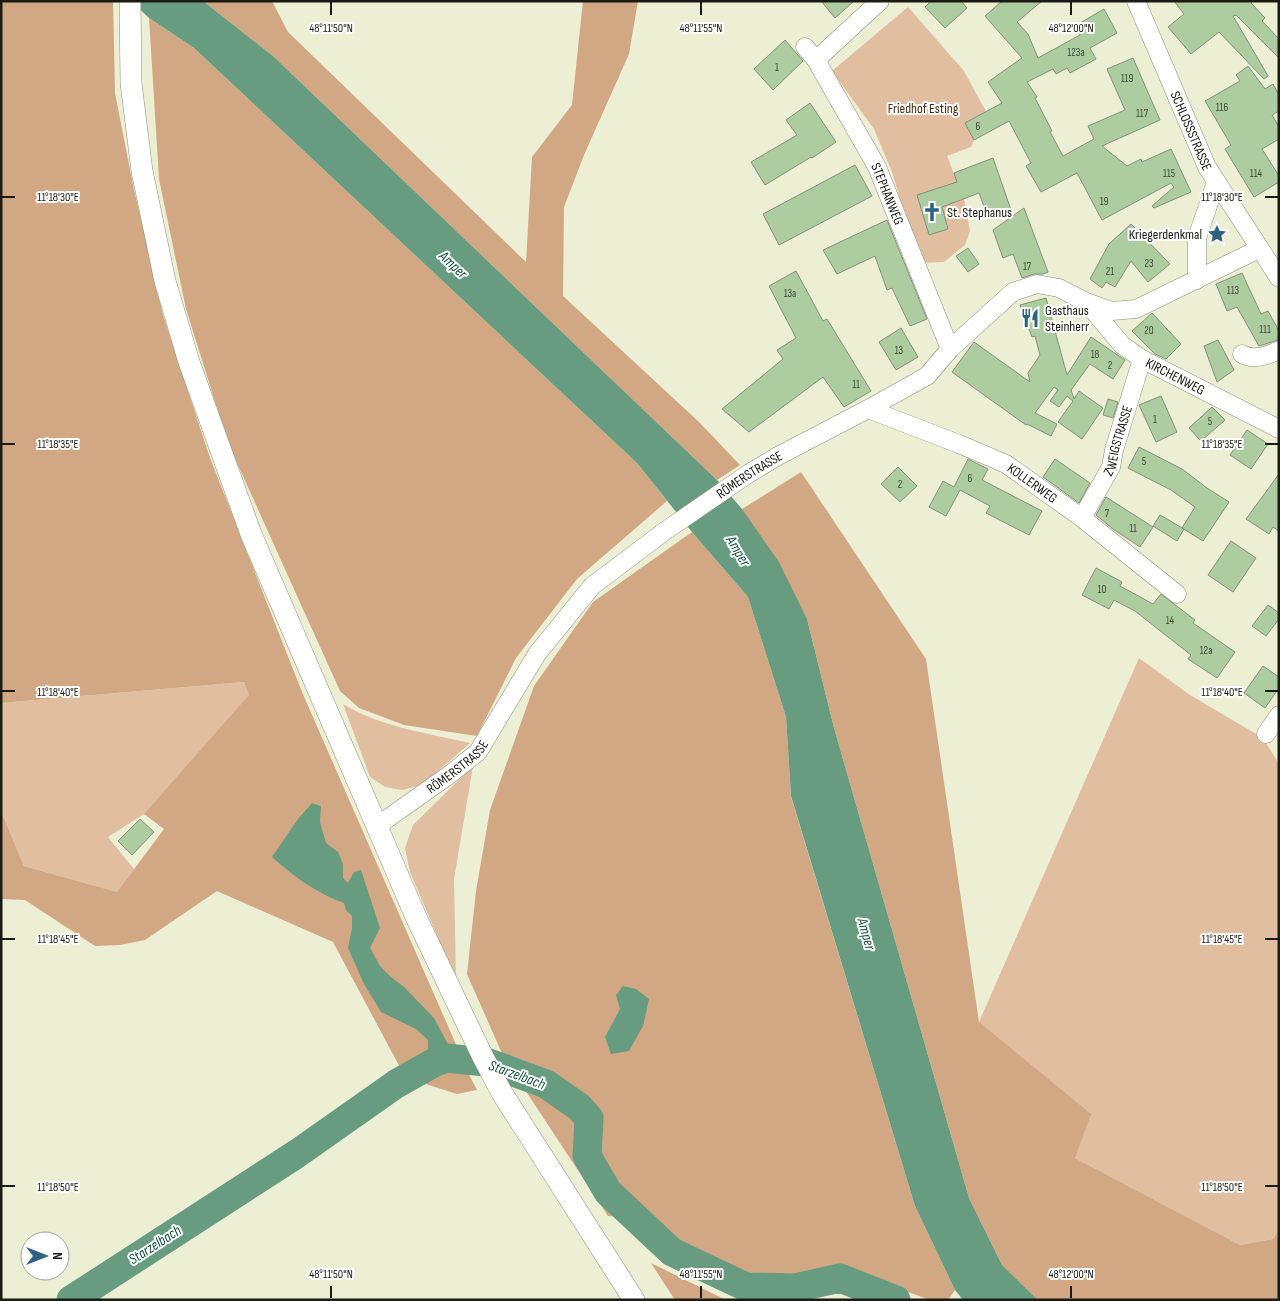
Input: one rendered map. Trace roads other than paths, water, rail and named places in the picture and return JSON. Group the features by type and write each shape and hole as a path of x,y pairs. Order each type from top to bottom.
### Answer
{"main road":[{"path":"130,1 131,83 142,171 165,280 189,362 251,534 416,917 482,1055 502,1093 634,1300"}],"street":[{"name":"STEPHANWEG","path":"880,1 810,54 877,167 950,349"},
{"name":"SCHLOSSSTRASSE","path":"1136,1 1207,167 1259,249 1278,274"},
{"path":"1197,280 1197,238 1216,182"},
{"name":"RÖMERSTRASSE","path":"377,826 478,752 537,654 592,586 674,525 748,474 926,376 950,349 1013,292 1037,284 1060,288 1086,302 1112,311 1136,309 1259,249"},
{"name":"KIRCHENWEG","path":"1086,302 1122,345 1142,358 1279,429"},
{"path":"1242,354 1248,358 1268,356 1279,350"},
{"name":"ZWEIGSTRASSE","path":"1082,518 1111,467 1114,450 1142,358"},
{"name":"KOLLERWEG","path":"868,409 1006,464 1082,518 1177,594"},
{"path":"1266,734 1279,715"}],"water":[{"name":"Amper","path":"131,1 203,1 273,56 717,480 742,509 779,562 807,619 834,728 969,1198 1002,1265 1038,1300 963,1300 955,1290 915,1206 791,796 786,717 748,597 692,532 637,463 194,48 149,18"},
{"path":"312,803 321,806 320,822 326,843 338,852 343,864 343,878 348,883 354,872 361,870 380,928 370,948 380,966 404,987 434,1018 458,1063 445,1065 411,1081 407,1074 428,1056 428,1040 416,1029 381,1012 364,984 348,948 352,916 346,910 344,903 305,883 272,857 298,819"},
{"path":"623,986 636,989 649,999 643,1026 629,1051 611,1054 605,1037 620,1009 616,995"}],"waterway":[{"name":"Starzelbach","path":"71,1300 298,1153 396,1084 435,1062 446,1058 486,1062 546,1084 579,1107 589,1118 587,1156 608,1192 672,1252 746,1287 795,1288 840,1278 896,1300"}],"place":[{"name":"St. Stephanus","path":"932,212"},
{"name":"Kriegerdenkmal","path":"1217,234"},
{"name":"Gasthaus Steinherr","path":"1030,318"}],"park label":[{"name":"Friedhof Esting","path":"923,108"}]}
